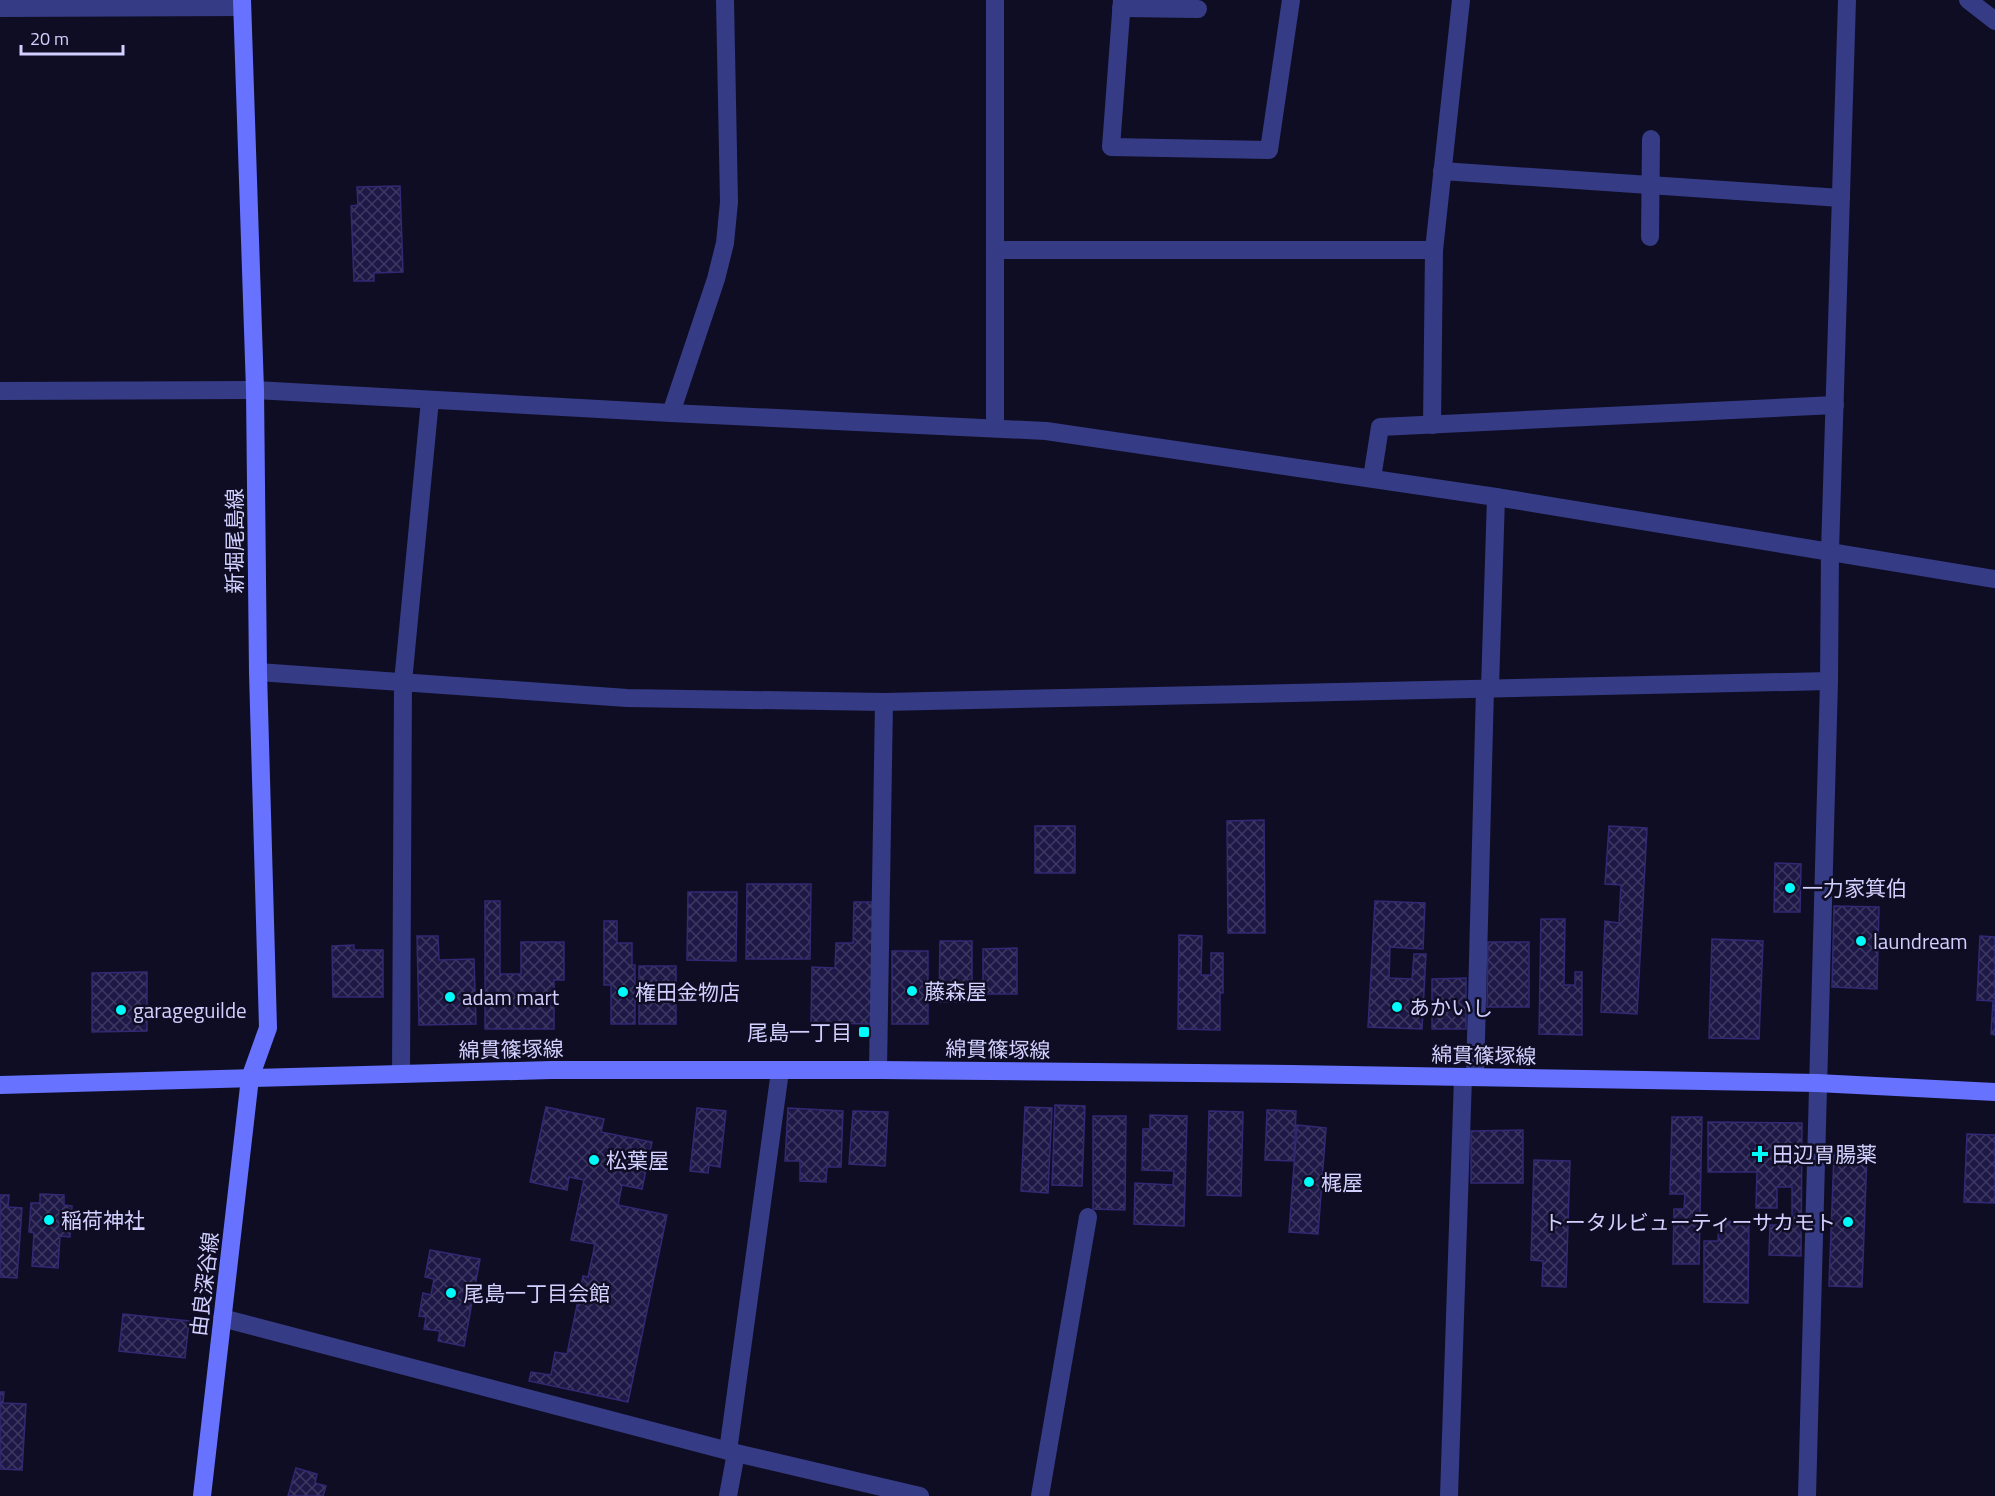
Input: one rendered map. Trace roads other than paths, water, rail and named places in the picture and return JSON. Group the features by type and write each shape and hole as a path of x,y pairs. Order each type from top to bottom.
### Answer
{"main road":[{"name":"新堀尾島線","path":"242,4 255,390 258,672 268,1028 250,1078"},
{"name":"綿貫篠塚線","path":"0,1085 551,1070 878,1070 1817,1083 1995,1092"},
{"name":"由良深谷線","path":"202,1496 250,1078"}],"street":[{"path":"670,413 716,279 724,243 729,202 725,0"},
{"path":"995,0 995,429"},
{"path":"1198,9 1122,4 1112,147 1269,150 1292,0"},
{"path":"1432,424 1434,250 1461,0"},
{"path":"1807,1496 1829,681 1830,551 1847,0"},
{"path":"1968,0 1995,21"},
{"path":"0,8 242,4"},
{"path":"1650,237 1651,139"},
{"path":"1442,171 1841,198"},
{"path":"995,250 1434,250"},
{"path":"0,391 255,390 1046,431 1496,497 1995,579"},
{"path":"401,1074 403,682 430,400"},
{"path":"1372,478 1380,427 1835,405"},
{"path":"1449,1496 1496,497"},
{"path":"258,672 627,698 884,702 1829,681"},
{"path":"878,1070 884,702"},
{"path":"728,1496 780,1071"},
{"path":"1040,1496 1088,1217"},
{"path":"222,1318 732,1452 920,1496"}],"place":[{"name":"一力家箕伯","path":"1790,888"},
{"name":"laundream","path":"1861,941"},
{"name":"藤森屋","path":"912,991"},
{"name":"権田金物店","path":"623,992"},
{"name":"adam mart","path":"450,997"},
{"name":"あかいし","path":"1397,1007"},
{"name":"garageguilde","path":"121,1010"},
{"name":"尾島一丁目","path":"864,1032"},
{"name":"田辺胃腸薬","path":"1760,1154"},
{"name":"松葉屋","path":"594,1160"},
{"name":"梶屋","path":"1309,1182"},
{"name":"稲荷神社","path":"49,1220"},
{"name":"トータルビューティーサカモト","path":"1848,1222"},
{"name":"尾島一丁目会館","path":"451,1293"}]}
